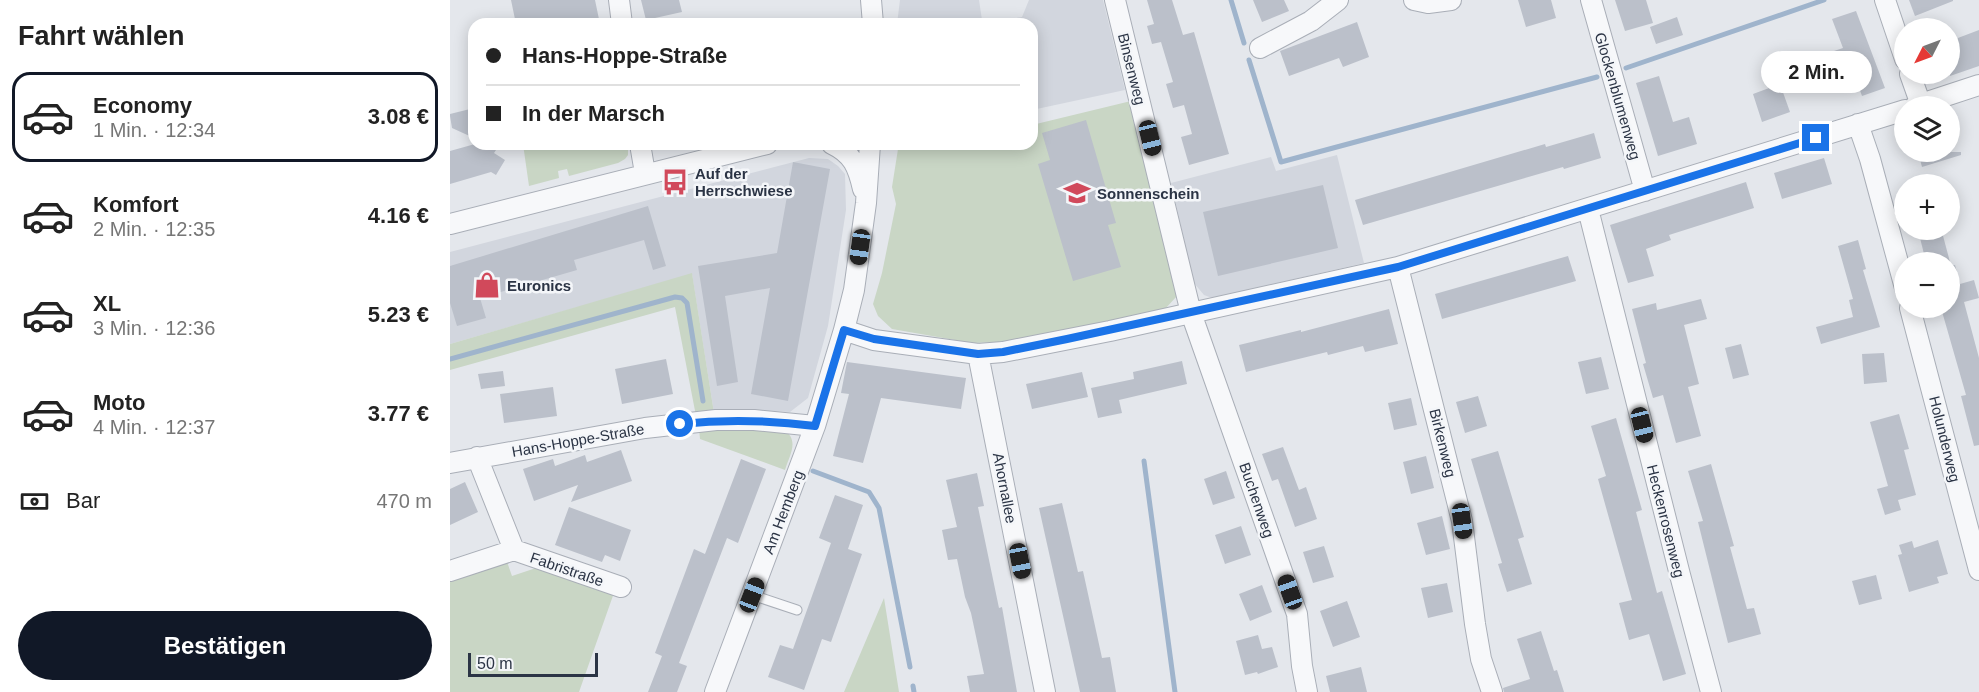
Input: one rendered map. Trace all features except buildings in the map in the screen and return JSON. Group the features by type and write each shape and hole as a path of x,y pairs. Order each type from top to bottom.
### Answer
{"street":[{"path":"619,0 621,18"},
{"path":"872,0 873,18"},
{"name":"Binsenweg","path":"1115,0 1191,313"},
{"path":"1260,48 1311,21 1338,0"},
{"path":"1414,0 1428,3 1451,0"},
{"name":"Glockenblumenweg","path":"1591,0 1646,191"},
{"path":"1885,0 1894,27"},
{"path":"1945,96 1979,84"},
{"path":"844,330 874,339 978,354 1003,352 1398,267 1894,113"},
{"path":"1858,124 1895,252"},
{"path":"641,150 645,173"},
{"path":"450,224 742,150"},
{"path":"842,150 848,154 858,168 866,203"},
{"name":"Am Hemberg","path":"715,692 815,426 844,330 854,290 866,203 870,150"},
{"name":"Heckenrosenweg","path":"1588,209 1680,575 1712,692"},
{"name":"Birkenweg","path":"1398,267 1462,521 1481,659 1492,692"},
{"name":"Buchenweg","path":"1191,313 1297,614 1307,692"},
{"name":"Holunderweg","path":"1913,318 1979,570"},
{"name":"Ahornallee","path":"978,354 1046,692"},
{"name":"Hans-Hoppe-Straße","path":"450,463 645,428 716,420 754,420 815,426"},
{"name":"Fabristraße","path":"477,457 514,550"},
{"name":"Fabristraße","path":"450,571 514,550 621,587"}],"lane":[{"path":"752,595 797,610"}],"shaded area":[{"path":"900,0 979,0 982,18 898,18"},
{"path":"1029,0 1103,0 1125,90 1038,109 1038,18 1016,18 1022,17"},
{"path":"1337,155 1364,263 1212,298 1204,295 1194,283 1171,183 1271,157 1276,171"},
{"path":"809,158 828,159 845,174 846,210 828,326 808,398 790,412 714,413 692,274 450,344 450,252"}],"green space":[{"path":"1131,101 1178,295 1164,310 1001,342 972,343 892,329 878,316 873,304 882,273 896,204 892,187 898,150 1038,150 1038,124"},
{"path":"524,150 628,150 625,159 618,163 569,176 567,169 558,171 559,178 529,186"},
{"path":"692,273 714,413 696,416 675,307 450,370 450,344"},
{"path":"699,429 783,429 788,433 792,443 785,470 700,439"},
{"path":"506,559 512,576 545,565 615,590 579,692 450,692 450,576"},
{"path":"884,598 899,692 844,692"}],"waterway":[{"path":"1231,0 1244,43"},
{"path":"1626,68 1824,0"},
{"path":"1249,60 1281,162 1597,77"},
{"path":"450,359 675,297 682,298 687,303 703,401"},
{"path":"1144,461 1175,692"},
{"path":"813,471 869,492 879,508 910,667"},
{"path":"913,686 914,692"}],"place":[{"name":"Auf der Herrschwiese","path":"675,182"},
{"name":"Sonnenschein","path":"1077,193"},
{"name":"Euronics","path":"487,285"}],"route":[{"path":"680,424 716,420 754,420 815,426 844,330 874,339 978,354 1003,352 1110,331 1398,267 1816,138"}]}
